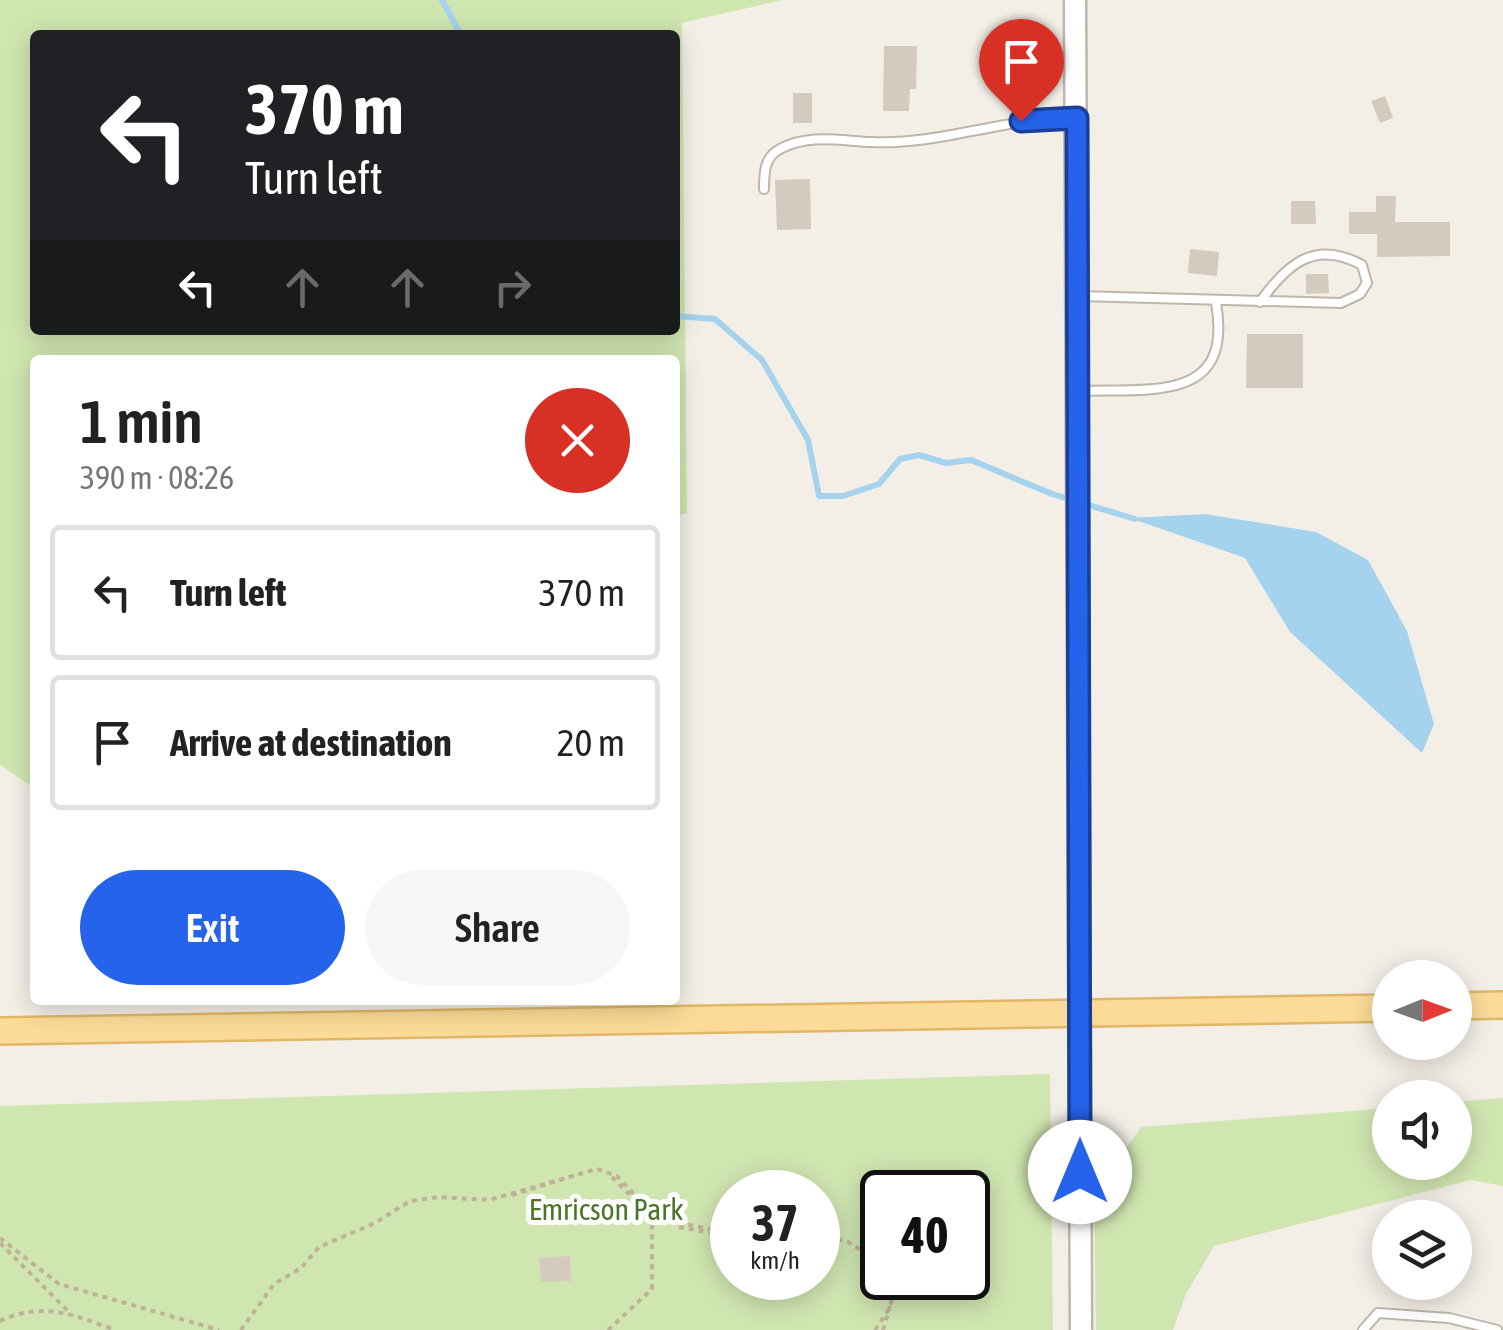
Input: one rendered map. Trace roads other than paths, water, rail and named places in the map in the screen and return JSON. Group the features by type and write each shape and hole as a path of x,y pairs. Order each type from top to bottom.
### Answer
{"main road":[{"path":"1472,1006 1503,1005"},
{"path":"0,1032 1372,1008"}],"street":[{"path":"1075,0 1081,1330"}],"lane":[{"path":"764,189 764,168 774,152 790,144 836,139 898,142 1008,122 1077,118"},
{"path":"1078,296 1216,303 1341,303 1360,294 1366,283 1362,265 1344,255 1301,256 1281,273 1260,302"},
{"path":"1078,392 1190,381 1216,360 1221,340 1216,303"},
{"path":"1362,1330 1378,1314 1449,1318 1497,1330"}],"water":[{"path":"1205,514 1316,532 1368,560 1407,631 1434,724 1422,753 1290,632 1245,558 1130,518"}],"waterway":[{"path":"442,0 458,30"},
{"path":"680,316 715,319 762,360 808,440 819,496 843,496 879,484 900,459 919,455 946,463 971,460 1052,494 1135,519"}],"park label":[{"name":"Emricson Park","path":"606,1209"}]}
